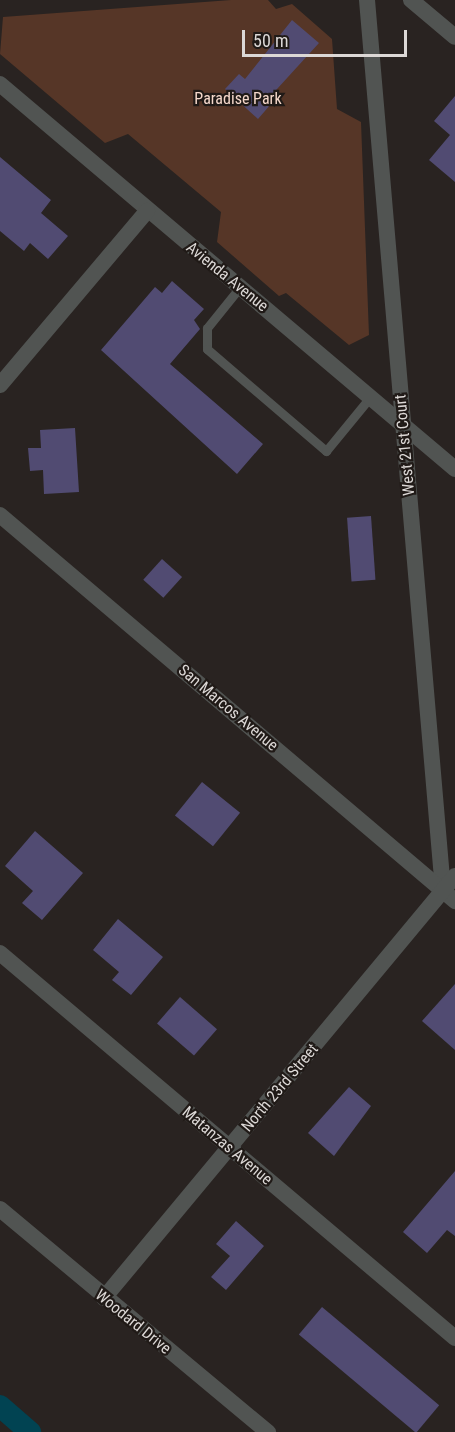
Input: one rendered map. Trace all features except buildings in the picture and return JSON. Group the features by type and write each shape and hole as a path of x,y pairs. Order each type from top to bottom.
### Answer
{"street":[{"name":"West 21st Court","path":"367,0 403,425 449,896"},
{"path":"411,0 455,37"},
{"name":"Avienda Avenue","path":"0,84 147,212 240,287 455,469"},
{"path":"0,385 147,212"},
{"name":"San Marcos Avenue","path":"0,515 449,896"},
{"name":"North 23rd Street","path":"104,1298 230,1148 449,896 455,876"},
{"name":"Matanzas Avenue","path":"0,953 455,1338"},
{"name":"Woodard Drive","path":"0,1209 104,1298 268,1432"}],"lane":[{"path":"240,287 207,327 207,349 326,451 370,396"}],"green space":[{"name":"Paradise Park","path":"231,0 268,0 276,9 292,4 332,39 337,109 361,122 369,335 349,345 286,293 279,296 217,242 221,212 128,134 105,143 0,54 3,17"}],"waterway":[{"path":"0,1406 30,1432"}]}
